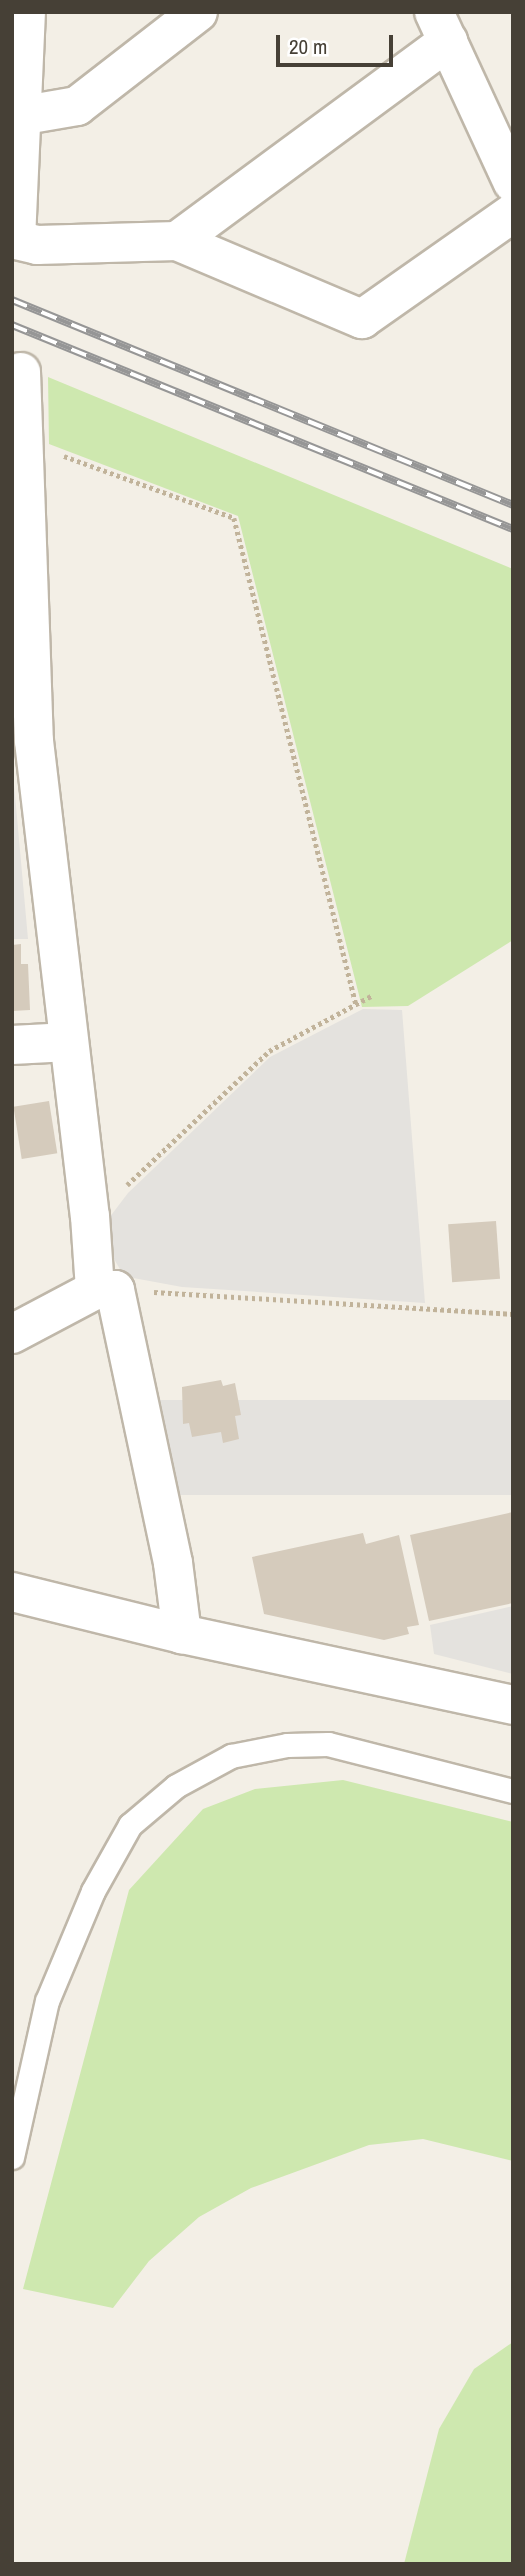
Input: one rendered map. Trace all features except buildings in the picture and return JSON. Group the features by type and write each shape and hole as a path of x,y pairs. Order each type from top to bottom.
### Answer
{"street":[{"path":"26,12 26,62 19,117 14,239 37,245 177,241 362,319 513,213"},
{"path":"19,117 77,106 198,12"},
{"path":"177,241 441,27 513,183"},
{"path":"22,372 23,741 69,1042 90,1216 105,1290 173,1563 182,1634"},
{"path":"12,1045 69,1042"},
{"path":"12,1334 105,1290"},
{"path":"12,1592 182,1634 513,1705"}],"lane":[{"path":"12,2157 47,2001 93,1891 130,1825 176,1786 231,1756 287,1745 328,1744 513,1791"}],"path":[{"path":"23,441 234,518 356,1004"},
{"path":"90,1216 269,1051 373,995"},
{"path":"105,1290 513,1314"}],"green space":[{"path":"48,377 513,569 513,940 408,1006 362,1007 238,516 49,444"},
{"path":"343,1780 513,1822 513,2161 423,2139 369,2145 251,2188 199,2217 149,2261 113,2308 23,2289 129,1890 203,1809 255,1789"},
{"path":"513,2342 513,2564 404,2564 439,2429 474,2369"}],"shaded area":[{"path":"12,762 28,939 12,939"},
{"path":"363,1009 402,1010 425,1303 182,1287 128,1277 121,1271 110,1252 106,1222 128,1193 270,1057"},
{"path":"158,1400 513,1400 513,1495 158,1495"},
{"path":"513,1606 513,1674 434,1654 430,1625"}],"railway":[{"path":"12,300 513,505"},
{"path":"12,325 513,529"}]}
